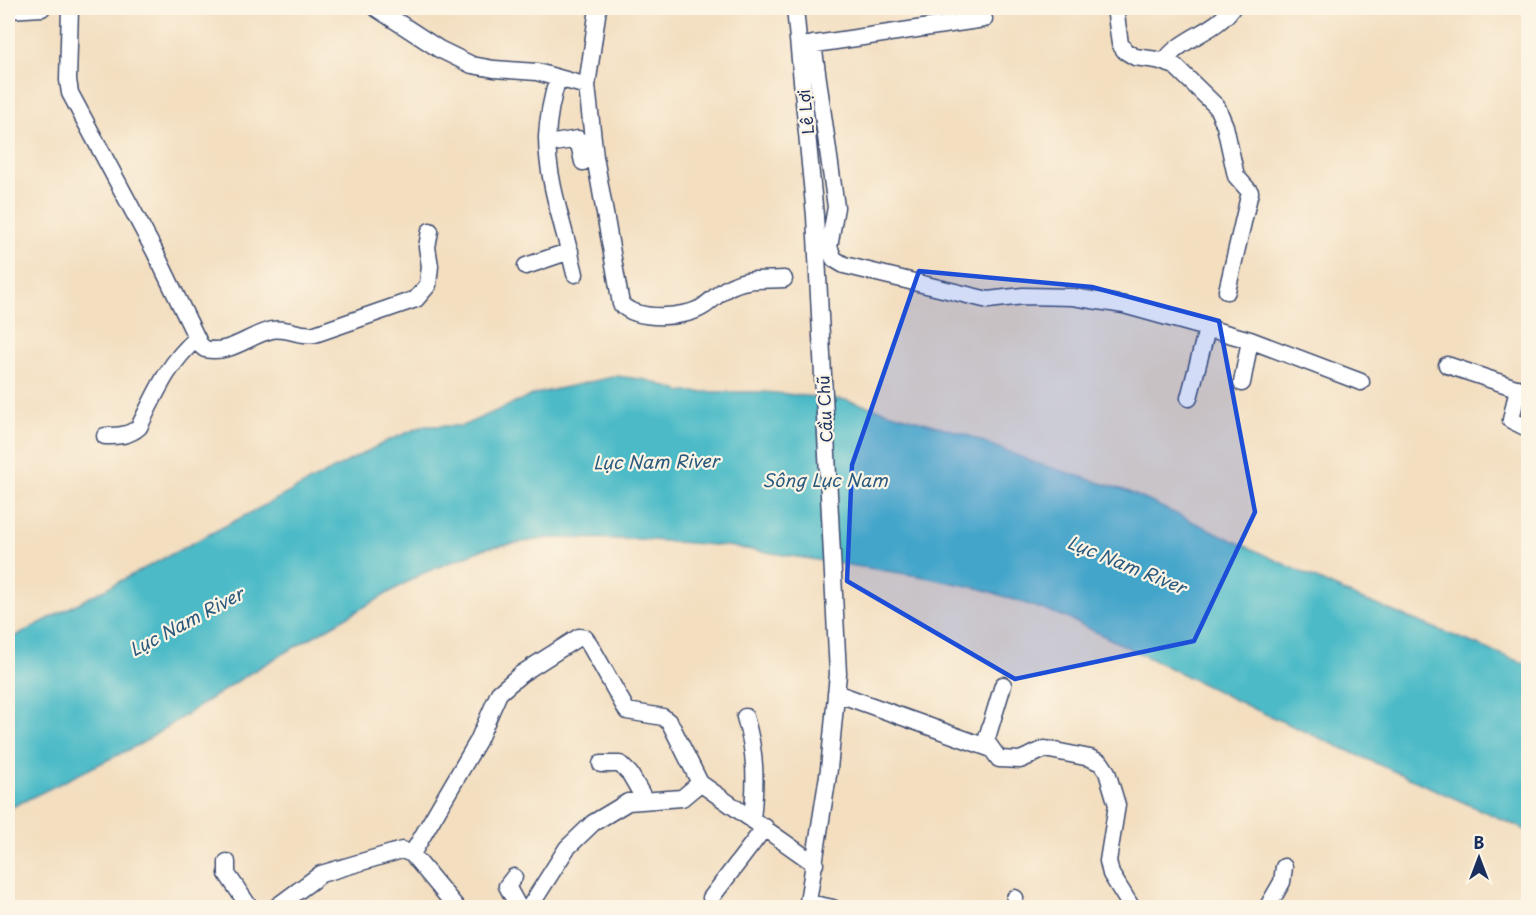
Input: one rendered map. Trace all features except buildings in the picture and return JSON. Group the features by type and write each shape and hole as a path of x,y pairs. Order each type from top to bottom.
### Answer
{"street":[{"path":"8,10 42,8"},
{"path":"70,8 68,80 70,93 155,252 200,345 212,351 230,348 261,333 276,329 309,335 416,299 428,285 430,266 427,248 430,231"},
{"path":"376,8 439,50 472,65 537,72 587,86"},
{"path":"598,8 587,86 597,168 621,304 627,310 645,314 686,314 703,307 734,284 754,280 784,279"},
{"name":"Lê Lợi","path":"795,8 806,45 815,216"},
{"path":"1114,8 1120,44 1125,51 1135,57 1175,66 1217,107 1225,126 1236,176 1250,192 1250,203 1227,291"},
{"path":"1164,62 1171,52 1217,22 1232,8"},
{"path":"984,19 806,45 836,207 830,247 834,259 844,265 900,280 988,300 1023,296 1073,297 1124,305 1250,340 1361,382"},
{"path":"558,78 549,108 548,144 553,180 575,274"},
{"path":"548,144 578,139 583,162"},
{"name":"Cầu Chũ","path":"808,905 829,769 838,674 815,216"},
{"path":"526,266 570,251"},
{"path":"1189,398 1207,329"},
{"path":"105,436 119,436 139,427 165,372 179,354 197,338"},
{"path":"1242,384 1250,340"},
{"path":"1447,365 1523,390 1511,420 1527,428"},
{"path":"412,854 478,741 499,693 521,674 579,637 585,638 590,645 627,711 663,717 670,723 700,783 814,864"},
{"path":"1003,685 986,741 999,759 1020,760 1045,749 1101,763 1107,772 1117,805 1108,861 1112,873 1132,908"},
{"path":"836,693 989,748"},
{"path":"711,898 758,823 754,746 745,717"},
{"path":"601,764 620,764 630,774 645,800"},
{"path":"529,908 567,848 585,829 628,802 682,798 700,783"},
{"path":"275,908 321,873 402,850 412,854 457,908"},
{"path":"227,862 227,873 250,908"},
{"path":"1267,908 1282,882 1284,867"},
{"path":"514,877 507,886 519,908"},
{"path":"808,905 833,908"}],"highlighted area":[{"path":"919,271 1092,287 1219,321 1255,512 1194,641 1015,679 847,581 852,465"}],"water":[{"name":"Sông Lục Nam","path":"617,376 647,380 682,392 765,392 846,400 962,433 1033,462 1127,491 1351,595 1528,665 1528,831 1252,708 1065,617 982,589 919,576 727,546 639,539 548,538 486,548 421,574 250,673 142,743 8,809 8,640 387,441 423,426 462,426 535,394"}],"water label":[{"name":"Lục Nam River","path":"656,461"},
{"name":"Lục Nam River","path":"1127,564"},
{"name":"Lục Nam River","path":"186,621"}]}
